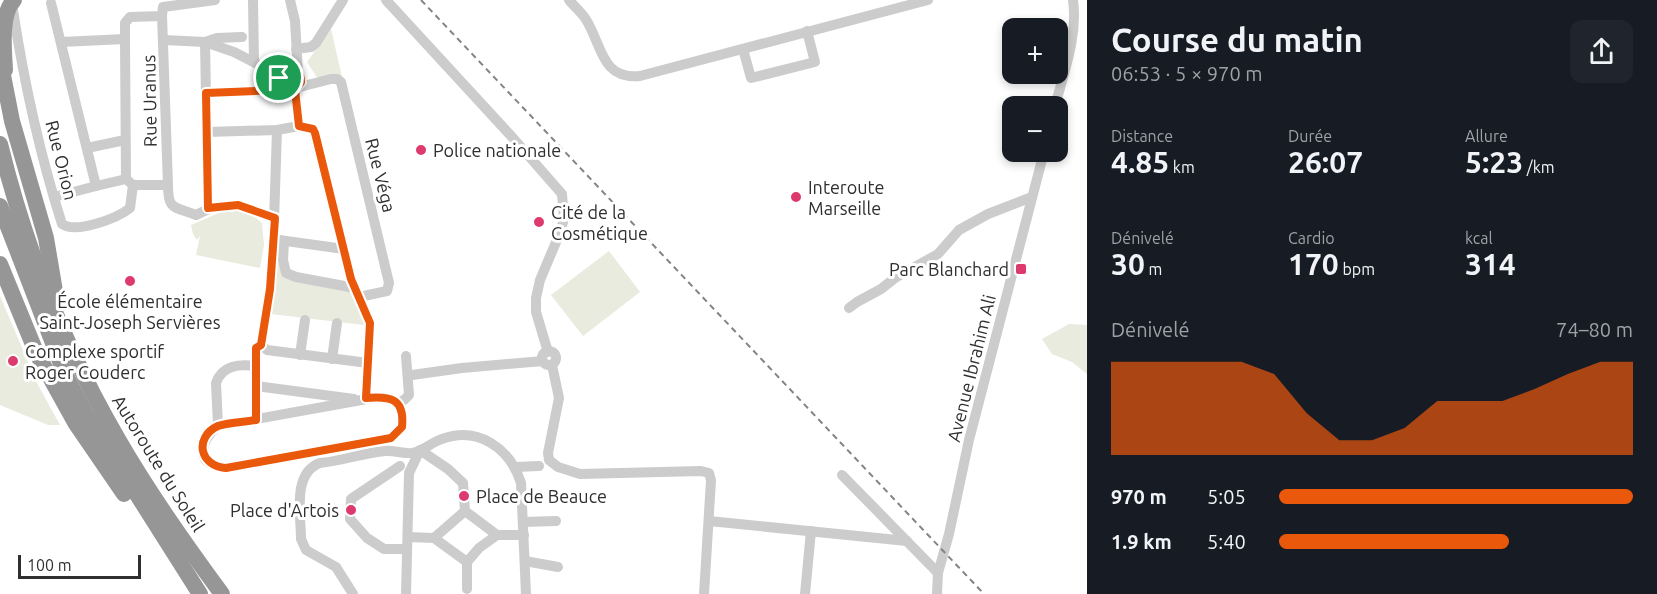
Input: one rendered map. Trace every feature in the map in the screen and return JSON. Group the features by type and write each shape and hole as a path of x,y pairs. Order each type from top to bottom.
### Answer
{"highway":[{"path":"5,89 3,29 8,4 14,5"},
{"path":"0,60 21,158 46,238 62,327"},
{"name":"Autoroute du Soleil","path":"0,144 22,222 81,370 117,438 160,507 222,594"},
{"path":"0,206 65,374 86,414 198,594"},
{"path":"0,265 36,352 76,424 141,521 198,594"}],"street":[{"path":"130,182 124,140 124,22 130,17 162,16 163,7 215,0"},
{"path":"253,0 254,62"},
{"path":"290,0 295,21 298,72 301,78 293,88 299,126"},
{"path":"296,49 311,47 316,43 343,0"},
{"path":"386,0 562,194 564,219 540,279 536,298 536,312 559,398 548,453 549,460 558,467 580,474 701,471 709,473 711,480 704,594"},
{"path":"569,0 586,19 607,64 627,77 640,76 928,0"},
{"path":"1058,96 1074,33 1073,0"},
{"path":"51,3 96,186"},
{"name":"Rue Orion","path":"14,5 20,55 62,224 66,227 78,228 116,217 129,210 132,201 130,182"},
{"name":"Rue Uranus","path":"162,16 168,185"},
{"path":"743,49 751,78 815,62 807,31"},
{"path":"206,42 242,37"},
{"path":"61,42 125,39"},
{"path":"164,40 206,42 234,51 254,62 283,73 292,69 298,72"},
{"path":"206,42 208,208"},
{"path":"293,88 280,84 283,73 293,60 296,49"},
{"name":"Rue Véga","path":"293,88 331,78 341,82 389,283 387,291 357,293"},
{"path":"206,93 293,88"},
{"path":"207,132 277,130 299,126 308,126 313,129 351,279 370,323 363,399"},
{"path":"277,130 275,218 286,273 357,293"},
{"path":"87,148 124,140"},
{"name":"Avenue Ibrahim Ali","path":"937,594 938,573 985,375 1041,162"},
{"path":"54,198 96,186 130,182 168,185 168,200 171,206 196,215 208,208 238,205 275,218"},
{"path":"849,309 856,302 938,254 959,231 988,214 1032,197"},
{"path":"279,240 344,249"},
{"path":"264,348 270,289 279,240"},
{"path":"300,355 305,320"},
{"path":"332,358 336,323"},
{"path":"256,420 256,348 368,363"},
{"path":"398,403 409,395 406,356"},
{"path":"412,375 547,359"},
{"path":"218,426 216,383 218,376 229,368 256,363"},
{"path":"256,386 363,399 391,398 398,403 402,411 402,427 391,438 226,468 217,467 210,463 204,455 204,441 218,426 363,399"},
{"path":"406,594 408,537 404,469 411,452 452,436 475,436 495,444 515,467 521,483 526,594"},
{"path":"353,594 336,567 306,550 301,539 301,490 303,480 313,466 386,450 411,452 448,469 463,483 465,511 497,535"},
{"path":"407,549 384,549 366,538 350,519 351,499 404,469 411,452"},
{"path":"515,467 539,466"},
{"path":"842,476 938,573"},
{"path":"434,538 465,511"},
{"path":"709,520 907,542"},
{"path":"523,522 556,521"},
{"path":"805,594 811,531"},
{"path":"466,592 467,562 479,548 497,535 524,535"},
{"path":"408,537 434,538 467,562"},
{"path":"525,561 558,567"}],"shaded area":[{"path":"331,29 342,77 318,79 307,62"},
{"path":"237,211 252,215 262,223 264,245 260,268 196,255 200,236 197,240 191,225 221,212"},
{"path":"278,245 280,245 284,278 348,289 364,317 364,325 271,314 275,294"},
{"path":"609,251 640,292 583,336 551,295"},
{"name":"Complexe sportif Roger Couderc","path":"0,296 37,383 60,425 48,425 0,405"},
{"path":"1069,324 1087,325 1087,374 1072,362 1052,354 1042,339"}],"railway":[{"path":"421,0 984,594"}],"place":[{"name":"Police nationale","path":"421,150"},
{"name":"Interoute Marseille","path":"796,197"},
{"name":"Cité de la Cosmétique","path":"539,222"},
{"name":"Parc Blanchard","path":"1021,269"},
{"name":"École élémentaire Saint-Joseph Servières","path":"130,281"},
{"name":"Complexe sportif Roger Couderc","path":"13,361"},
{"name":"Place de Beauce","path":"464,496"},
{"name":"Place d'Artois","path":"351,510"}],"route":[{"path":"289,69 295,70 300,75 300,86 295,90 299,126 308,126 315,133 351,279 370,323 366,398 391,398 398,403 402,411 402,427 391,438 226,468 217,467 207,461 204,455 204,441 209,434 218,426 256,420 256,348 261,345 270,289 275,218 238,205 208,208 206,93 284,89 279,78 283,71 289,69"}]}
